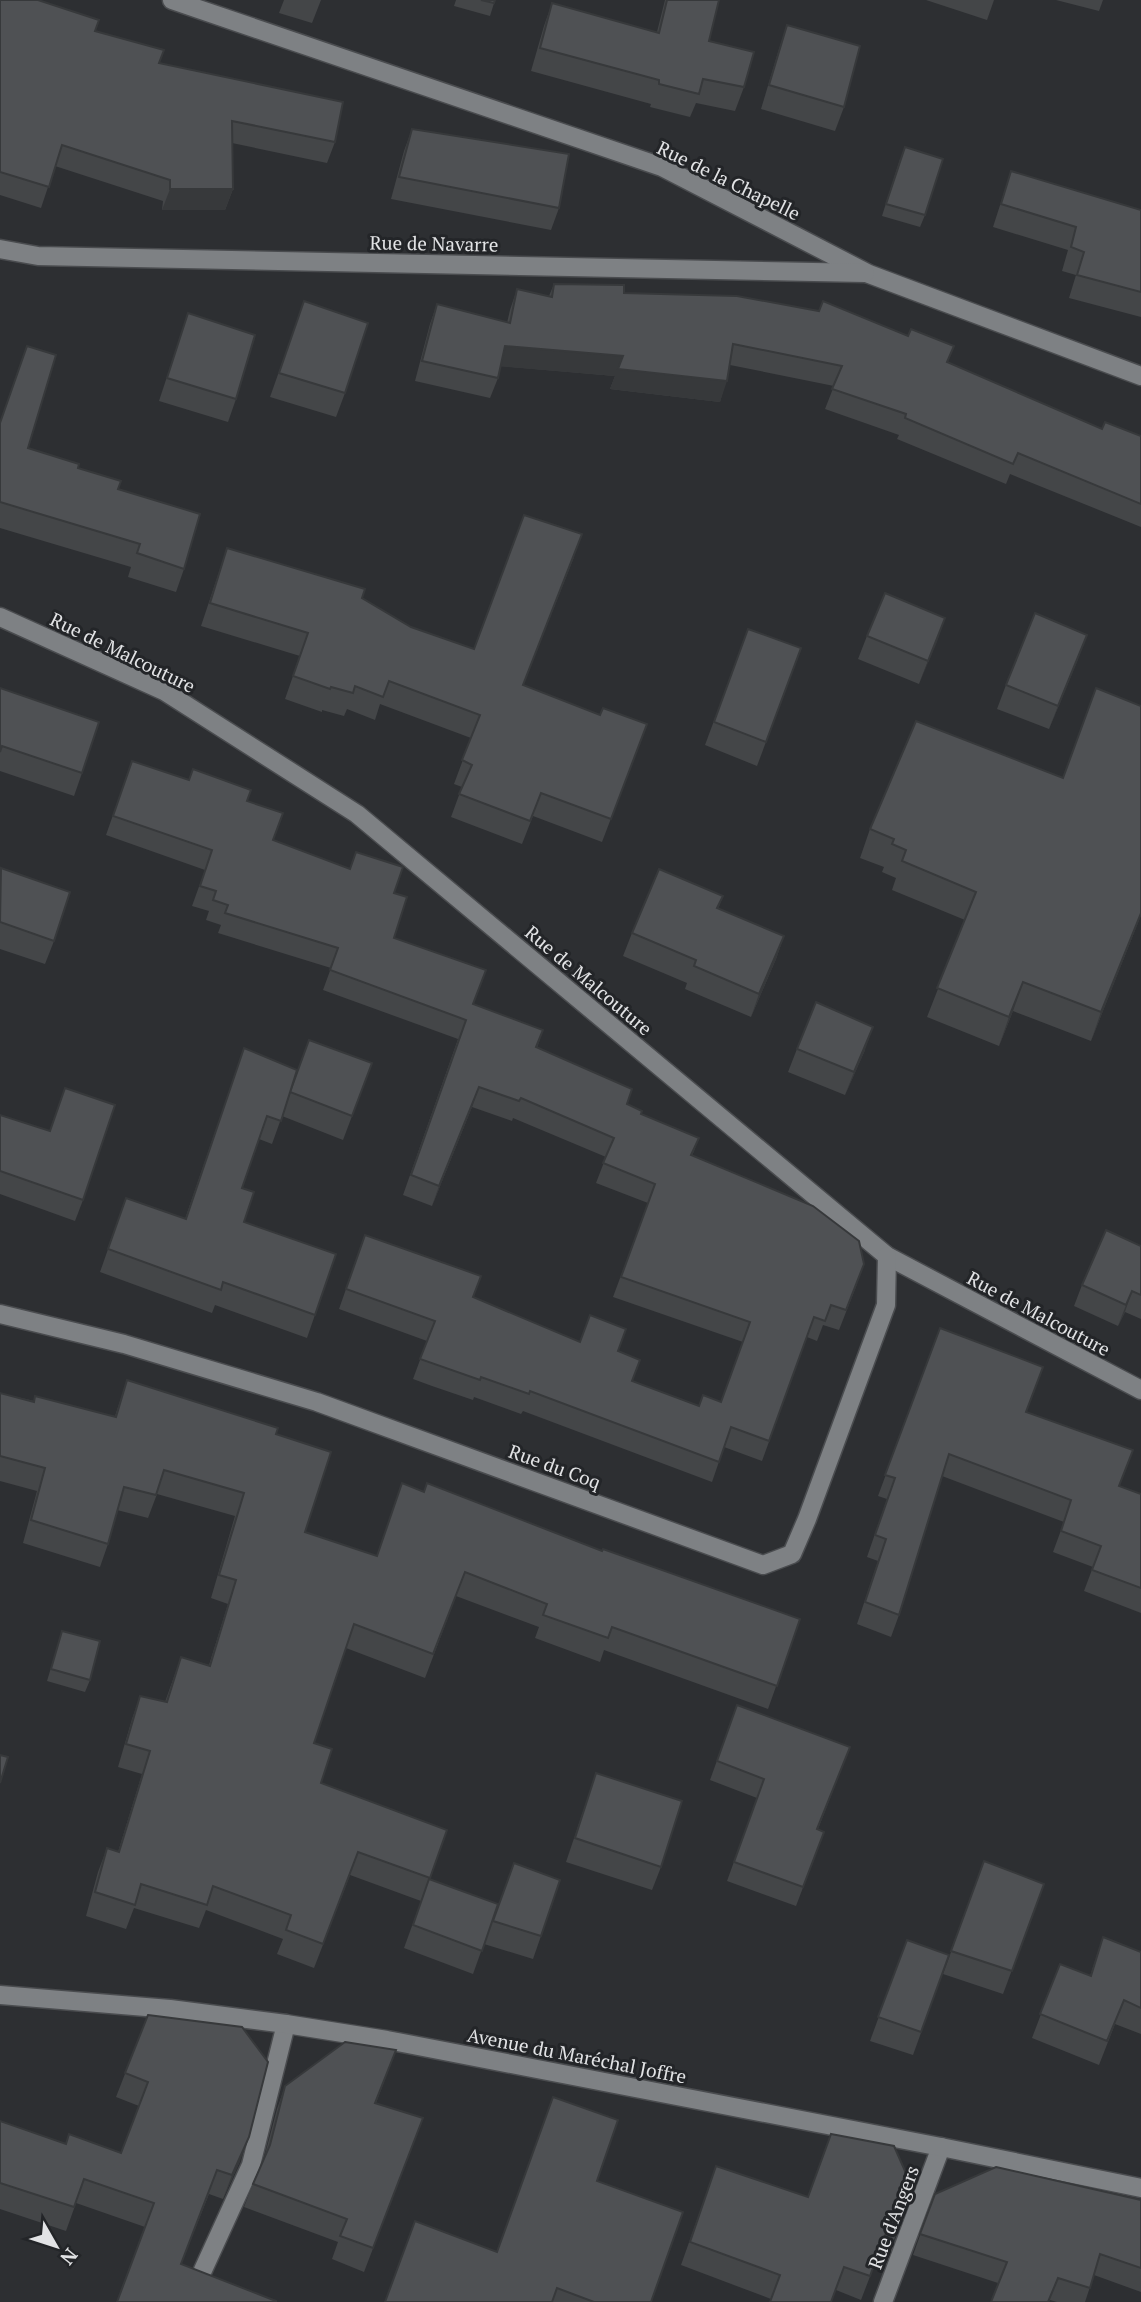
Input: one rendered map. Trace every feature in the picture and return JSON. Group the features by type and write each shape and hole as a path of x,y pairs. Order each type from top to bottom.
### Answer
{"street":[{"name":"Rue de la Chapelle","path":"172,0 662,167 869,274 1141,376"},
{"name":"Rue de Navarre","path":"0,248 38,256 869,274"},
{"name":"Rue de Malcouture","path":"0,617 164,691 357,814 887,1256 1141,1390"},
{"name":"Rue du Coq","path":"0,1314 124,1343 317,1402 764,1565 792,1554 807,1519 887,1305 887,1256"},
{"name":"Avenue du Maréchal Joffre","path":"0,1995 170,2010 387,2040 1141,2188"},
{"path":"203,2270 251,2165 286,2024"},
{"name":"Rue d'Angers","path":"883,2302 941,2147"}],"building":[{"path":"0,0 38,0 99,20 95,31 164,50 159,63 343,102 335,142 232,121 233,189 170,189 170,180 62,145 49,187 0,172"},
{"path":"667,0 719,0 709,41 754,52 744,87 703,79 699,94 659,84 659,80 540,48 552,3 659,33"},
{"path":"787,25 860,46 844,107 769,85"},
{"path":"412,129 569,154 559,208 399,177"},
{"path":"905,147 943,159 925,215 886,204"},
{"path":"1011,171 1141,210 1141,292 1077,275 1084,252 1071,247 1076,227 1001,204"},
{"path":"554,284 624,285 624,293 737,296 819,311 823,301 908,336 911,329 954,346 947,362 1102,429 1105,422 1141,436 1141,504 1018,453 1013,464 905,418 906,414 832,389 842,366 733,344 727,381 618,369 623,356 505,346 498,378 422,361 437,304 510,323 517,289 552,297"},
{"path":"304,301 368,323 345,393 279,373"},
{"path":"188,313 255,335 236,399 167,378"},
{"path":"27,346 56,355 28,448 79,464 78,468 121,481 118,489 200,514 184,569 137,553 140,544 0,502 0,423"},
{"path":"524,515 582,534 523,685 600,715 603,708 647,724 611,819 541,793 530,821 459,794 472,765 462,760 480,715 389,681 383,697 355,686 353,693 331,687 330,689 293,676 308,633 210,603 227,548 365,589 362,598 411,627 474,649"},
{"path":"885,593 945,618 928,661 867,636"},
{"path":"1035,613 1087,635 1058,706 1006,685"},
{"path":"748,629 801,648 766,742 714,722"},
{"path":"0,688 99,722 82,773 2,746 0,752"},
{"path":"1096,688 1141,706 1141,913 1101,1012 1023,982 1009,1017 937,988 976,892 902,861 906,850 892,844 894,839 870,829 916,721 1063,778"},
{"path":"132,761 189,780 193,769 251,790 247,801 283,813 273,840 350,869 356,852 403,867 394,893 407,897 394,938 486,970 473,1004 543,1030 536,1047 632,1089 627,1104 642,1111 641,1114 699,1138 691,1155 813,1206 859,1241 864,1264 846,1310 831,1305 825,1321 814,1317 769,1441 731,1427 719,1462 530,1391 529,1394 481,1377 480,1380 420,1359 435,1321 346,1289 365,1235 481,1276 473,1297 580,1342 590,1315 626,1329 618,1351 640,1360 632,1381 699,1406 703,1395 721,1402 750,1322 621,1277 655,1184 603,1163 614,1138 521,1098 519,1101 479,1087 439,1186 411,1175 466,1020 330,970 338,948 225,913 228,905 213,900 216,891 200,886 212,850 113,816"},
{"path":"1,868 70,892 54,941 0,922"},
{"path":"659,869 723,896 717,908 784,936 759,994 694,966 696,960 632,933"},
{"path":"816,1002 873,1027 854,1072 797,1049"},
{"path":"309,1040 372,1063 352,1116 290,1092"},
{"path":"244,1048 297,1070 281,1121 267,1116 242,1188 254,1192 244,1222 336,1254 315,1315 223,1282 221,1290 108,1249 126,1198 186,1219"},
{"path":"65,1088 115,1105 83,1200 0,1171 0,1115 50,1131"},
{"path":"1106,1230 1141,1246 1141,1295 1132,1291 1126,1305 1082,1285"},
{"path":"940,1328 1043,1367 1026,1412 1133,1450 1119,1486 1141,1494 1141,1588 1092,1570 1101,1546 1061,1531 1071,1500 949,1454 899,1615 865,1602 886,1539 875,1535 895,1478 885,1475"},
{"path":"127,1380 278,1428 276,1434 331,1452 305,1532 377,1556 402,1483 424,1492 427,1483 602,1551 603,1549 800,1619 777,1686 612,1627 608,1638 543,1615 547,1604 465,1572 433,1654 354,1624 314,1743 332,1749 321,1783 447,1830 430,1878 358,1852 323,1944 286,1930 291,1915 213,1886 207,1905 141,1884 135,1905 95,1892 107,1848 119,1852 150,1751 126,1744 140,1696 167,1702 181,1657 210,1666 236,1580 219,1575 244,1493 164,1470 156,1495 124,1487 108,1544 31,1520 45,1468 0,1456 0,1393 34,1402 35,1396 116,1417"},
{"path":"62,1631 100,1641 90,1680 51,1669"},
{"path":"737,1705 850,1747 817,1829 824,1832 803,1887 734,1862 764,1779 717,1761"},
{"path":"0,1755 8,1757 0,1783"},
{"path":"596,1773 682,1801 661,1867 575,1838"},
{"path":"984,1861 1044,1884 1012,1971 951,1951"},
{"path":"514,1863 560,1880 541,1936 493,1921"},
{"path":"429,1879 498,1904 482,1951 413,1925"},
{"path":"1103,1937 1141,1952 1141,2008 1124,2000 1107,2041 1040,2014 1060,1964 1091,1976"},
{"path":"907,1940 949,1955 921,2032 878,2017"},
{"path":"148,2015 242,2027 268,2062 249,2137 232,2175 217,2170 181,2264 276,2302 117,2302 154,2203 84,2179 74,2207 0,2183 0,2121 66,2144 69,2134 121,2153 148,2082 125,2073"},
{"path":"345,2042 396,2050 375,2103 423,2118 373,2248 340,2236 347,2219 253,2184 270,2145 285,2086"},
{"path":"553,2097 618,2120 597,2181 683,2212 651,2302 594,2302 557,2288 552,2302 385,2302 415,2221 497,2252"},
{"path":"831,2134 894,2146 913,2189 900,2225 890,2222 870,2276 844,2267 831,2302 770,2302 780,2275 690,2242 716,2166 808,2197"},
{"path":"996,2167 1141,2200 1141,2268 1100,2254 1090,2288 1058,2278 1048,2302 991,2302 1007,2262 920,2234 935,2194"}]}
